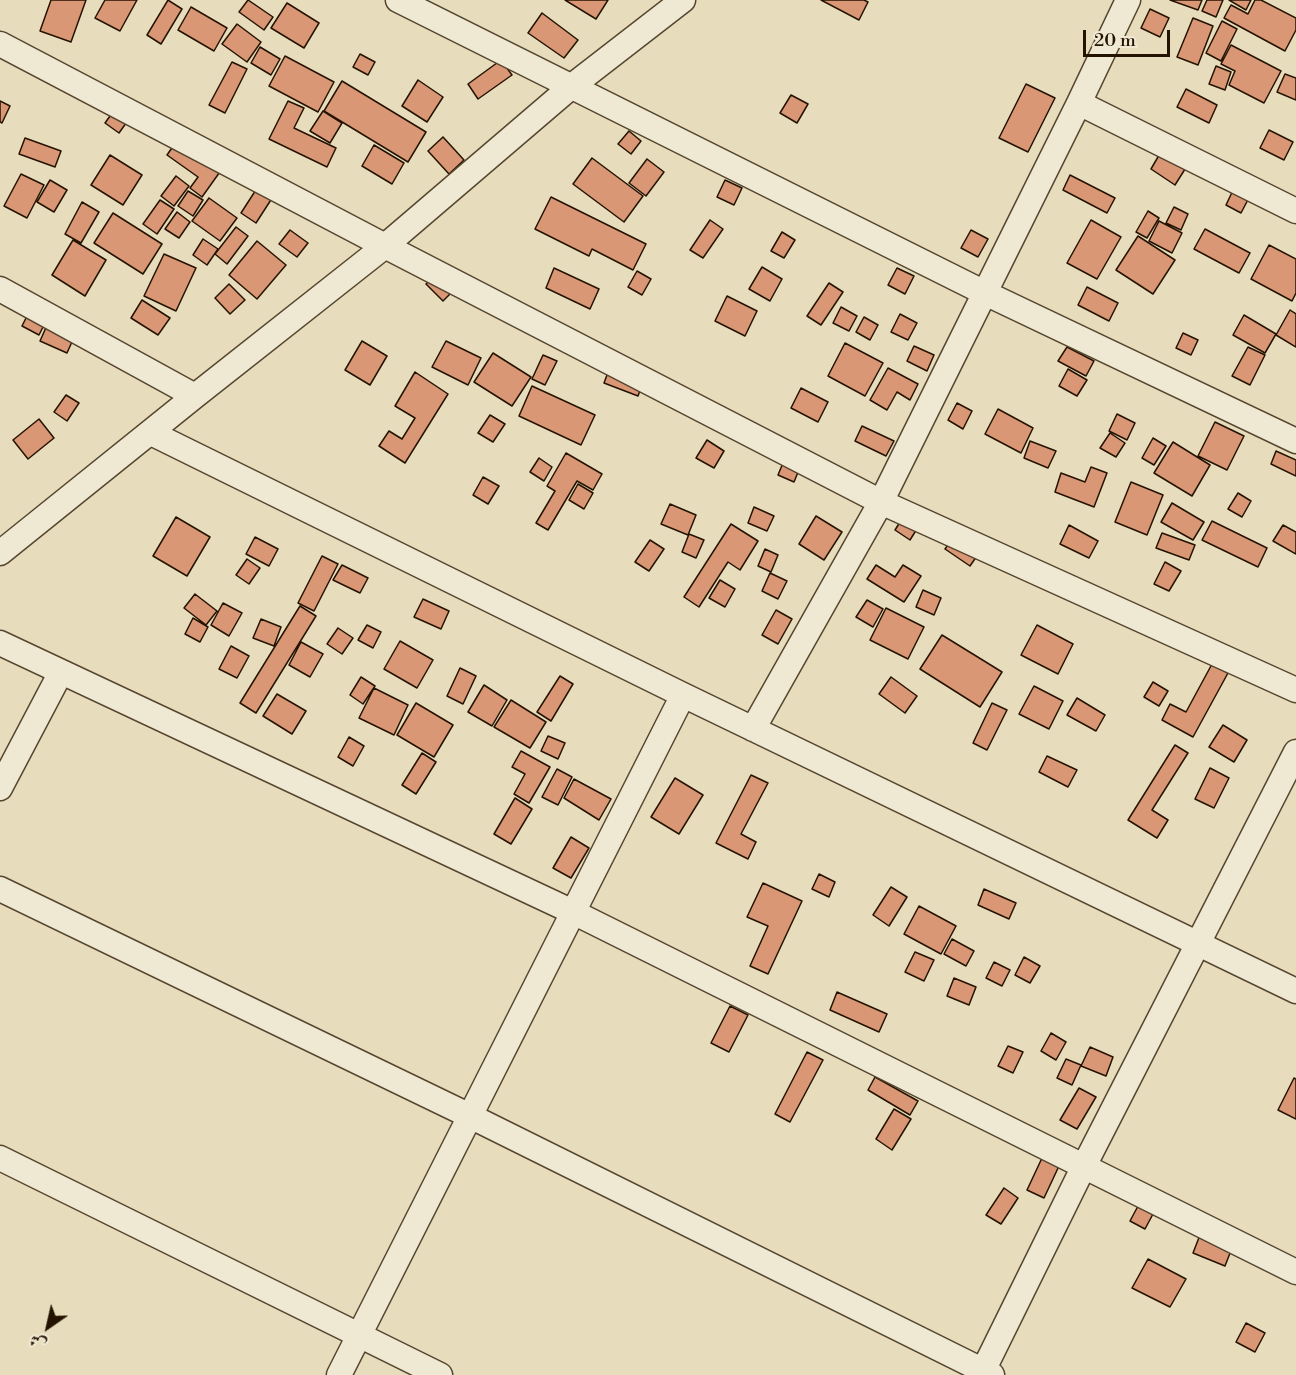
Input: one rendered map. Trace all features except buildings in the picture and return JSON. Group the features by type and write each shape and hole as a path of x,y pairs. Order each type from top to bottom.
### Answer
{"street":[{"path":"399,0 984,293 1296,441"},
{"path":"2,549 385,246 572,86 683,0"},
{"path":"753,729 880,502 1128,0"},
{"path":"0,44 880,502 1296,690"},
{"path":"1079,103 1296,211"},
{"path":"0,289 195,396"},
{"path":"151,432 683,695 1296,991"},
{"path":"0,643 573,912 1083,1168 1296,1272"},
{"path":"0,788 61,672"},
{"path":"339,1375 683,695"},
{"path":"0,889 470,1116 985,1373 1083,1168 1296,752"},
{"path":"0,1158 440,1375"}]}
